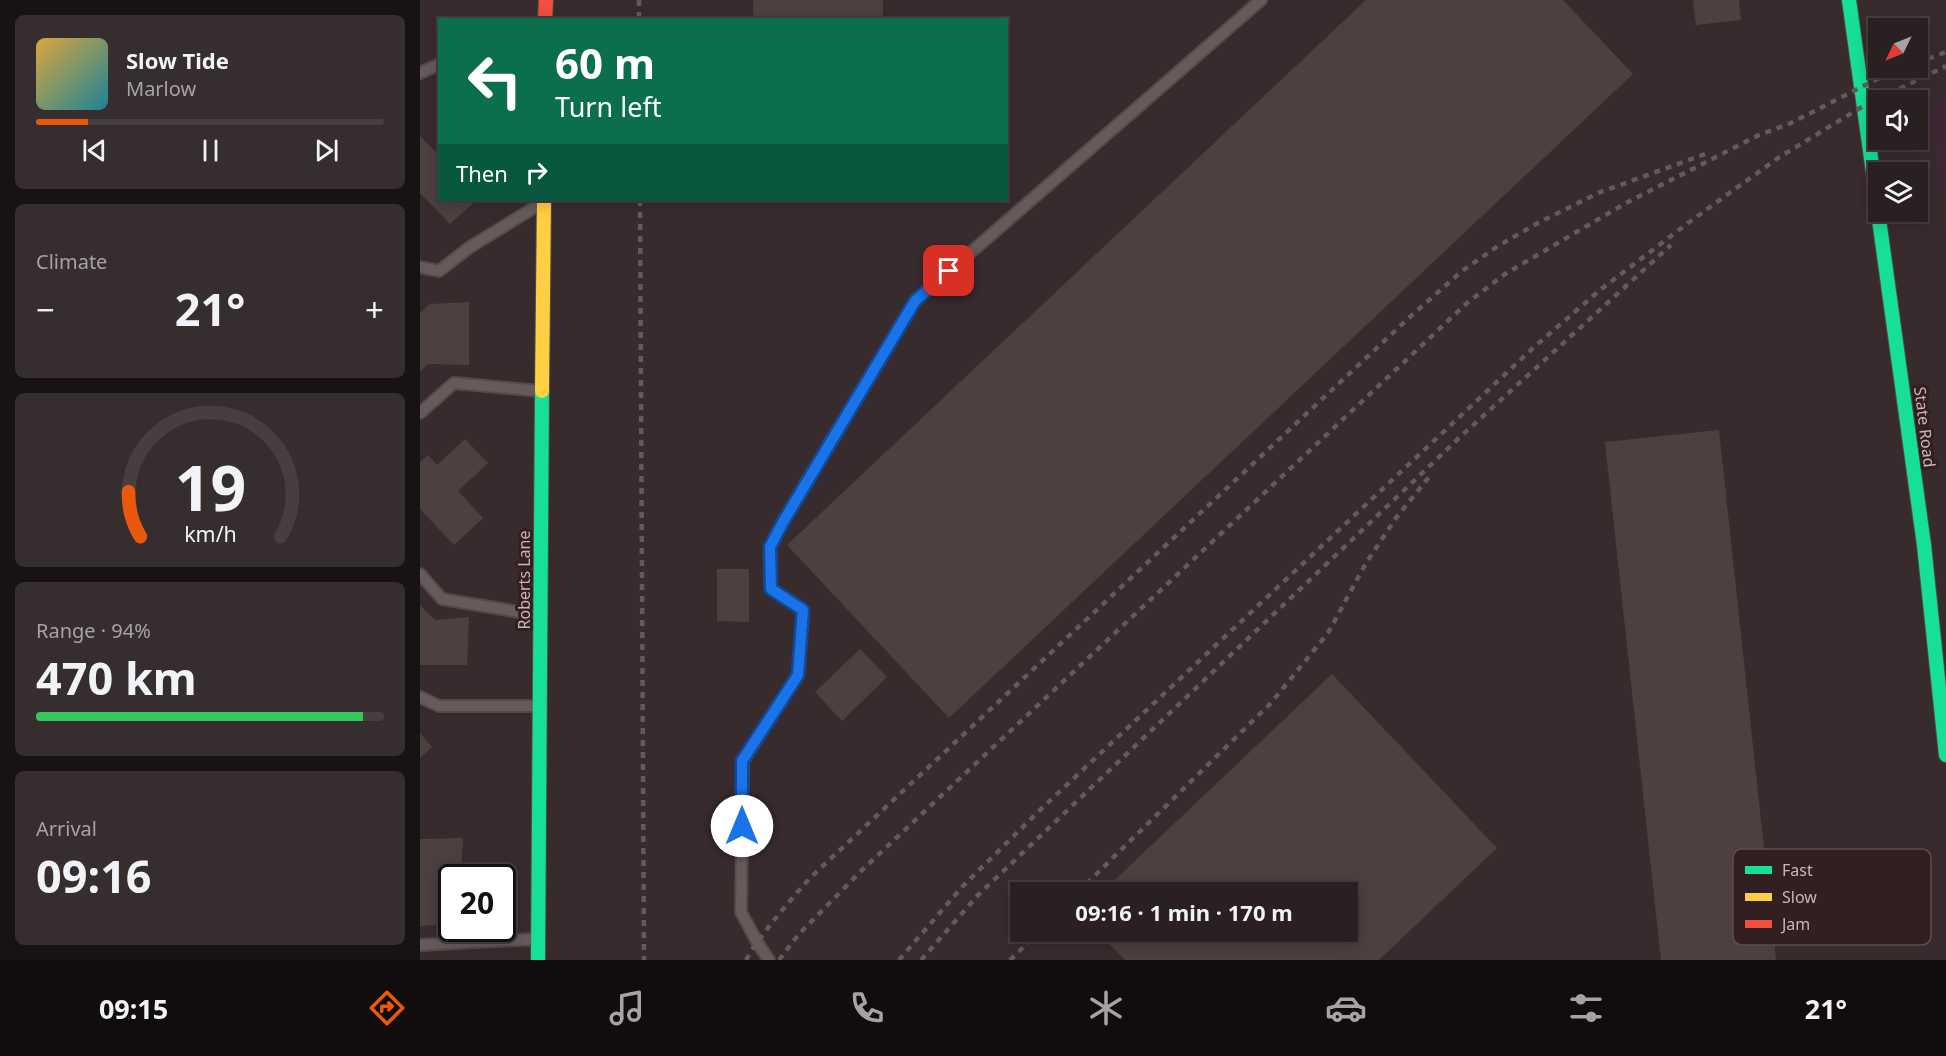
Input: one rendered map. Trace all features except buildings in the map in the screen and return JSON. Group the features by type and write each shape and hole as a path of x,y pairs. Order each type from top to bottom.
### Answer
{"main road":[{"path":"545,18 546,0"},
{"name":"State Road","path":"1849,0 1871,162"},
{"name":"Roberts Lane","path":"538,960 544,201"},
{"name":"State Road","path":"1880,222 1924,545 1946,755"}],"lane":[{"path":"769,960 741,912 742,761 798,675 803,610 771,589 770,547 915,301 1262,0"},
{"path":"420,73 438,65"},
{"path":"420,267 439,271 542,201"},
{"path":"420,413 454,384 542,391"},
{"path":"420,574 442,598 541,616"},
{"path":"420,698 439,706 540,706"},
{"path":"420,945 538,939"}],"shaded area":[{"path":"1946,99 1946,234 1928,107"}],"railway":[{"path":"639,0 639,18"},
{"path":"1928,59 1946,52"},
{"path":"899,960 962,887 1041,809 1533,348 1600,290 1778,158 1860,108 1946,66"},
{"path":"779,960 799,934 861,871 1467,303 1505,274 1626,203 1759,135 1791,123 1879,78"},
{"path":"746,960 784,907 810,878 1412,315 1462,271 1498,246 1536,224 1598,193 1708,153"},
{"path":"640,201 644,960"},
{"path":"921,960 979,894 1459,438 1671,245"},
{"path":"1088,882 1271,703 1328,633 1366,563 1396,518 1429,477"},
{"path":"1010,960 1029,942"}],"traffic: fast":[{"path":"1849,0 1872,162"},
{"path":"1879,222 1924,545 1946,755"},
{"path":"538,960 542,391"}],"traffic: slow":[{"path":"542,391 544,201"}],"traffic: jam":[{"path":"545,18 546,0"}],"route":[{"path":"742,826 742,761 798,675 803,610 771,589 770,547 915,301 949,271"}]}
